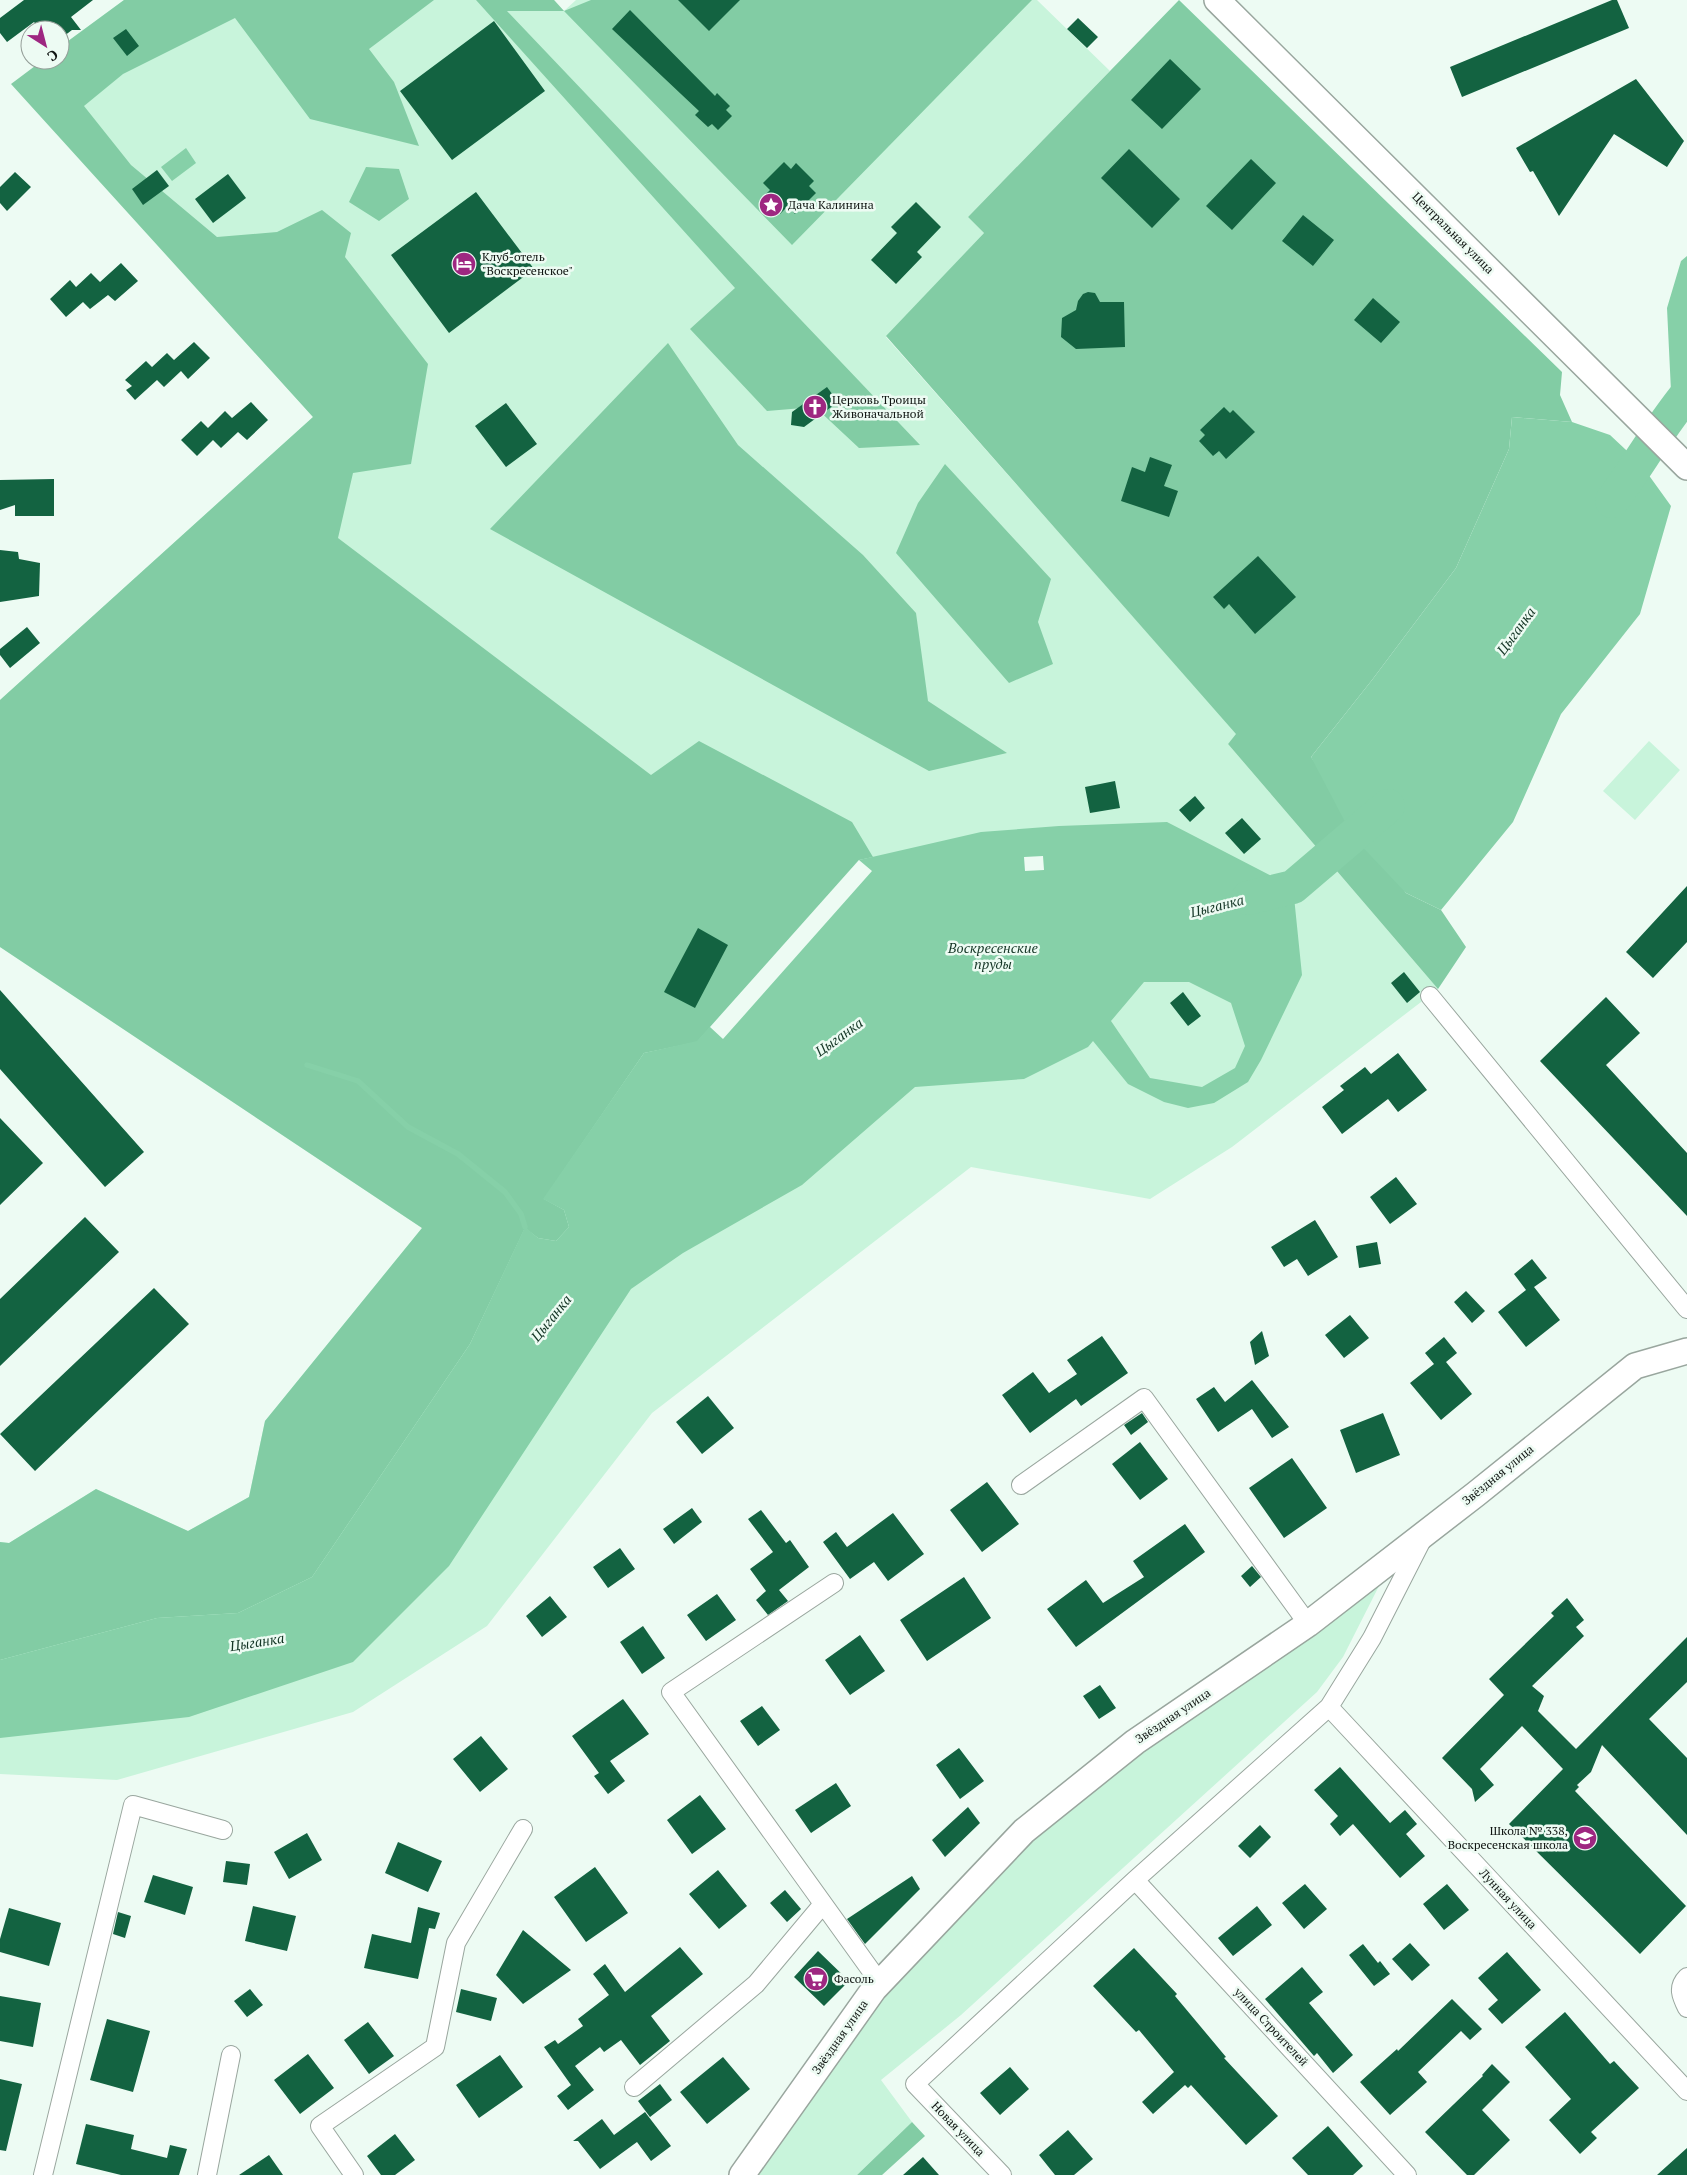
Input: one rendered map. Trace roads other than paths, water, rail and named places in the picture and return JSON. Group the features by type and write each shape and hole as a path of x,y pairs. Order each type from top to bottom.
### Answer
{"street":[{"name":"Центральная улица","path":"1217,0 1687,467"},
{"path":"1430,996 1687,1309"},
{"name":"Звёздная улица","path":"742,2175 880,1983 1024,1832 1135,1742 1308,1624 1635,1366 1687,1351"},
{"path":"1021,1485 1144,1398 1308,1624"},
{"path":"1135,1880 1329,1706 1372,1638 1425,1533"},
{"path":"834,1582 671,1692 880,1983"},
{"name":"Лунная улица","path":"1329,1706 1687,2091"},
{"path":"43,2175 133,1806 223,1830"},
{"path":"354,2175 320,2126 435,2047 456,1942 523,1829"},
{"name":"Новая улица","path":"1002,2175 915,2084 1135,1880"},
{"name":"улица Строителей","path":"1135,1880 1407,2175"},
{"path":"634,2087 756,1984 823,1904"},
{"path":"1687,1977 1682,1982 1680,1994 1687,2008"},
{"path":"206,2175 231,2056"}],"water":[{"path":"186,148 196,163 172,181 161,167"},
{"path":"1687,256 1687,421 1672,412 1667,308 1681,261"},
{"path":"1512,417 1572,422 1610,435 1640,463 1671,506 1640,614 1561,714 1513,822 1441,910 1406,893 1353,837 1311,757 1372,680 1456,568 1509,449"},
{"name":"Воскресенские пруды","path":"1167,822 1293,887 1302,975 1261,1060 1248,1082 1214,1103 1188,1108 1164,1102 1128,1084 1093,1041 1088,1047 1024,1079 915,1087 802,1185 683,1253 631,1289 449,1566 353,1662 189,1717 0,1738 0,1660 157,1618 238,1613 312,1577 470,1344 525,1227 538,1238 556,1241 569,1227 564,1210 543,1199 644,1053 697,1041 859,860 981,832 1059,826","holes":["1144,982 1189,982 1231,1003 1245,1046 1235,1068 1202,1087 1150,1078 1111,1021"]}],"waterway":[{"name":"Цыганка","path":"1612,501 1687,394"},
{"name":"Цыганка","path":"1248,898 1293,887 1388,806"},
{"path":"307,1065 358,1081 408,1127 458,1154 505,1192 521,1214 525,1227"}],"place":[{"name":"Дача Калинина","path":"771,205"},
{"name":"Клуб-отель \"Воскресенское\"","path":"464,264"},
{"name":"Церковь Троицы Живоначальной","path":"815,407"},
{"name":"Школа № 338, Воскресенская школа","path":"1585,1838"},
{"name":"Фасоль","path":"816,1979"}]}
